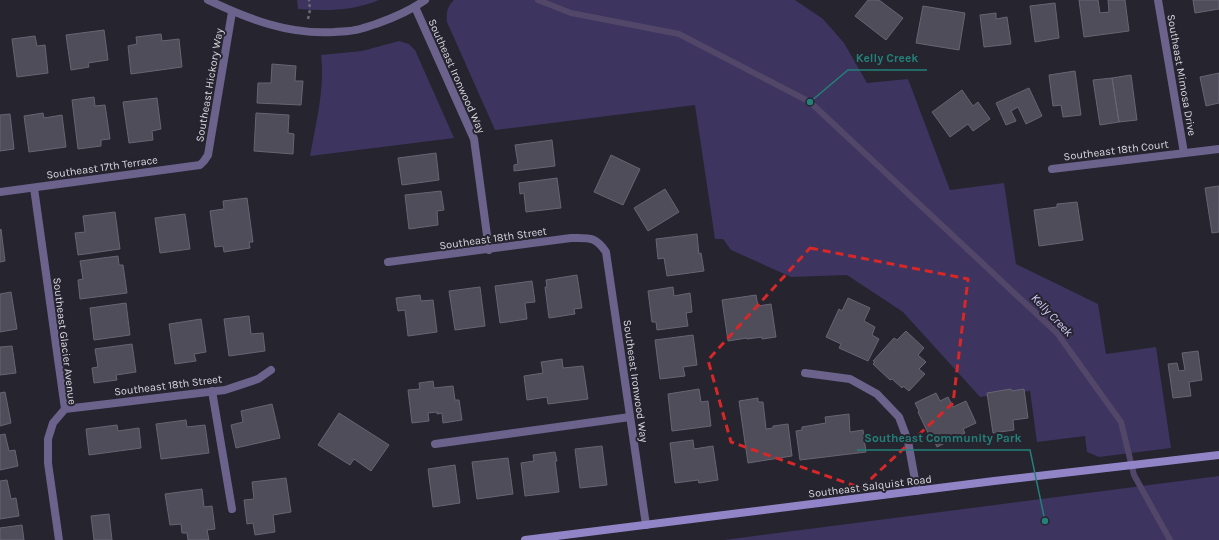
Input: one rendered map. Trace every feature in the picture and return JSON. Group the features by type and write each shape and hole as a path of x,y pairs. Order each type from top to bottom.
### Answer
{"street":[{"path":"208,0 232,12 260,22 285,29 318,33 354,30 390,19 415,7 425,0"},
{"name":"Southeast Mimosa Drive","path":"1158,0 1184,153"},
{"name":"Southeast Ironwood Way","path":"415,7 474,139 489,250"},
{"name":"Southeast Hickory Way","path":"204,161 208,155 232,12"},
{"path":"1184,153 1219,149"},
{"name":"Southeast 18th Court","path":"1052,168 1184,153"},
{"name":"Southeast 17th Terrace","path":"0,192 200,165 204,161"},
{"name":"Southeast Glacier Avenue","path":"34,188 64,409 54,423 48,439 48,463 59,540"},
{"name":"Southeast 18th Street","path":"388,262 489,250 571,238 588,238 599,242"},
{"name":"Southeast Ironwood Way","path":"599,242 606,252 646,525"},
{"name":"Southeast 18th Street","path":"64,409 225,390 258,379 271,370"},
{"path":"805,373 850,379 877,394 899,417 908,441 917,491"},
{"path":"212,391 232,509"},
{"path":"435,444 630,417"},
{"name":"Southeast Salquist Road","path":"524,540 1219,455"}],"path":[{"path":"306,32 310,10 308,0"}],"highlighted area":[{"path":"810,248 968,279 953,403 861,488 731,442 708,360"}],"shaded area":[{"path":"297,0 379,0 369,4 349,8 319,10 298,9"},
{"path":"454,0 795,0 823,19 844,43 867,83 908,79 950,190 1004,183 1016,264 1098,304 1106,354 1156,347 1171,448 1099,457 1087,452 1085,436 1037,442 1030,391 980,397 903,312 847,275 791,277 731,250 723,239 715,239 695,105 495,130 447,22 448,10"},
{"path":"399,41 409,44 415,50 454,138 310,156 321,93 321,55 362,51"},
{"path":"1219,476 1219,540 724,540"}],"building":[{"path":"868,0 879,0 903,18 886,40 855,16"},
{"path":"1079,0 1098,0 1100,13 1109,12 1108,0 1125,0 1129,31 1084,37"},
{"path":"1193,0 1219,0 1219,9 1195,13"},
{"path":"1055,3 1059,38 1035,42 1030,6"},
{"path":"923,6 965,13 959,50 916,43"},
{"path":"996,13 996,19 1007,17 1011,44 984,47 980,15"},
{"path":"104,30 108,60 88,63 89,67 71,70 66,35"},
{"path":"161,34 162,41 179,39 182,67 131,74 128,46 137,44 136,37"},
{"path":"35,36 37,46 45,45 48,73 17,77 12,39"},
{"path":"272,64 296,66 295,81 303,81 301,105 257,103 258,83 271,83"},
{"path":"1075,71 1081,115 1063,117 1061,105 1053,106 1049,75"},
{"path":"1219,73 1219,103 1206,106 1200,77"},
{"path":"1131,75 1137,120 1119,122 1112,78"},
{"path":"1112,78 1119,122 1100,125 1093,80"},
{"path":"1029,88 1042,116 1026,124 1018,107 1011,111 1016,121 1006,125 996,103"},
{"path":"962,90 973,106 978,102 990,119 973,131 968,124 950,137 932,112"},
{"path":"94,97 95,106 105,105 110,139 101,140 101,146 78,149 72,100"},
{"path":"157,98 161,129 152,131 153,140 129,143 123,102"},
{"path":"43,113 44,118 62,115 66,147 29,152 24,116"},
{"path":"256,113 289,115 288,133 294,134 293,154 254,151"},
{"path":"10,114 14,149 0,151 0,115"},
{"path":"552,140 555,166 514,171 514,165 518,164 515,145"},
{"path":"436,153 439,180 402,185 398,158"},
{"path":"611,155 640,169 623,205 594,192"},
{"path":"557,178 561,208 526,212 524,193 520,194 519,183"},
{"path":"1219,186 1219,232 1212,233 1205,188"},
{"path":"665,189 679,212 648,231 634,208"},
{"path":"441,191 444,210 437,211 438,225 409,229 405,195"},
{"path":"247,198 253,242 249,242 250,248 224,252 223,246 215,247 210,211 224,209 223,201"},
{"path":"1077,202 1083,240 1039,246 1034,210 1057,207 1057,204"},
{"path":"115,212 120,249 78,255 75,233 85,232 83,216"},
{"path":"185,214 190,249 160,253 155,218"},
{"path":"1,229 5,261 0,262 0,230"},
{"path":"697,234 699,254 701,253 704,271 667,276 664,258 658,259 656,239"},
{"path":"118,256 119,265 123,265 127,293 80,299 78,280 83,279 80,261"},
{"path":"577,275 582,308 574,309 575,314 549,318 545,287 547,287 546,280"},
{"path":"532,281 535,302 525,303 527,319 500,323 495,286"},
{"path":"480,287 485,326 455,330 449,291"},
{"path":"673,287 674,296 690,293 692,312 686,313 688,326 657,330 656,322 652,322 648,291"},
{"path":"11,292 17,329 0,332 0,294"},
{"path":"420,295 421,301 433,300 437,332 408,336 405,310 398,311 396,298"},
{"path":"756,295 758,306 771,304 776,337 762,339 762,337 747,338 728,341 722,300"},
{"path":"848,298 870,308 864,321 875,327 872,335 879,339 868,361 839,348 841,344 826,337 839,309 842,311"},
{"path":"126,303 130,335 94,340 90,308"},
{"path":"249,316 251,334 263,333 265,351 229,356 224,319"},
{"path":"201,319 206,352 194,354 196,361 175,364 169,324"},
{"path":"906,331 924,348 918,355 926,362 919,369 925,374 909,391 903,386 902,388 892,379 890,380 873,364 875,362 873,361 894,338 897,340"},
{"path":"693,335 697,365 683,367 685,376 660,379 655,340"},
{"path":"132,344 136,372 116,375 117,380 94,383 92,368 98,367 95,349"},
{"path":"12,346 16,373 0,375 0,347"},
{"path":"1198,351 1202,380 1189,382 1191,396 1173,398 1168,364 1177,363 1179,371 1185,370 1182,353"},
{"path":"562,359 563,368 583,366 588,399 548,404 547,397 527,400 524,376 543,373 541,362"},
{"path":"433,381 434,388 453,386 455,400 459,400 462,420 443,423 442,413 437,414 437,412 428,413 429,421 412,423 408,390 420,389 419,383"},
{"path":"699,389 701,402 708,401 711,426 672,431 668,394"},
{"path":"1011,389 1012,391 1024,389 1028,418 1013,420 1014,430 993,433 987,393"},
{"path":"5,392 11,423 0,426 0,393"},
{"path":"936,393 940,401 948,397 953,407 966,401 976,423 963,429 965,433 937,447 930,432 928,433 915,403"},
{"path":"758,398 758,402 763,402 766,429 773,428 773,426 788,424 792,456 748,463 739,401"},
{"path":"272,404 280,438 236,448 231,425 243,422 241,411"},
{"path":"339,413 389,445 371,471 354,459 350,465 318,445"},
{"path":"849,414 850,432 863,430 866,452 800,460 796,431 802,430 802,427 826,423 825,417"},
{"path":"186,420 187,427 205,425 209,453 161,459 156,424"},
{"path":"117,425 118,431 139,428 141,448 89,455 86,429"},
{"path":"5,434 9,451 15,450 18,466 0,470 0,435"},
{"path":"693,440 694,449 713,446 718,480 699,483 698,480 675,483 670,443"},
{"path":"602,446 607,485 580,488 575,449"},
{"path":"555,452 559,492 525,496 521,463 534,461 533,455"},
{"path":"508,458 513,494 477,499 472,462"},
{"path":"455,465 460,503 433,507 428,469"},
{"path":"286,478 291,512 273,515 275,532 255,535 253,523 247,524 244,500 254,499 252,482"},
{"path":"7,480 11,499 16,498 19,516 0,519 0,481"},
{"path":"202,489 204,507 212,506 215,529 207,530 209,540 188,540 187,533 182,533 181,524 170,525 165,494"},
{"path":"109,514 112,540 94,540 91,516"},
{"path":"22,525 24,540 0,540 0,528"}],"waterway":[{"name":"Kelly Creek","path":"538,0 571,13 679,34 810,102 1057,333 1121,422 1134,475 1170,540"}],"place":[{"name":"Kelly Creek","path":"810,102"},
{"name":"Southeast Community Park","path":"1045,521"}]}
